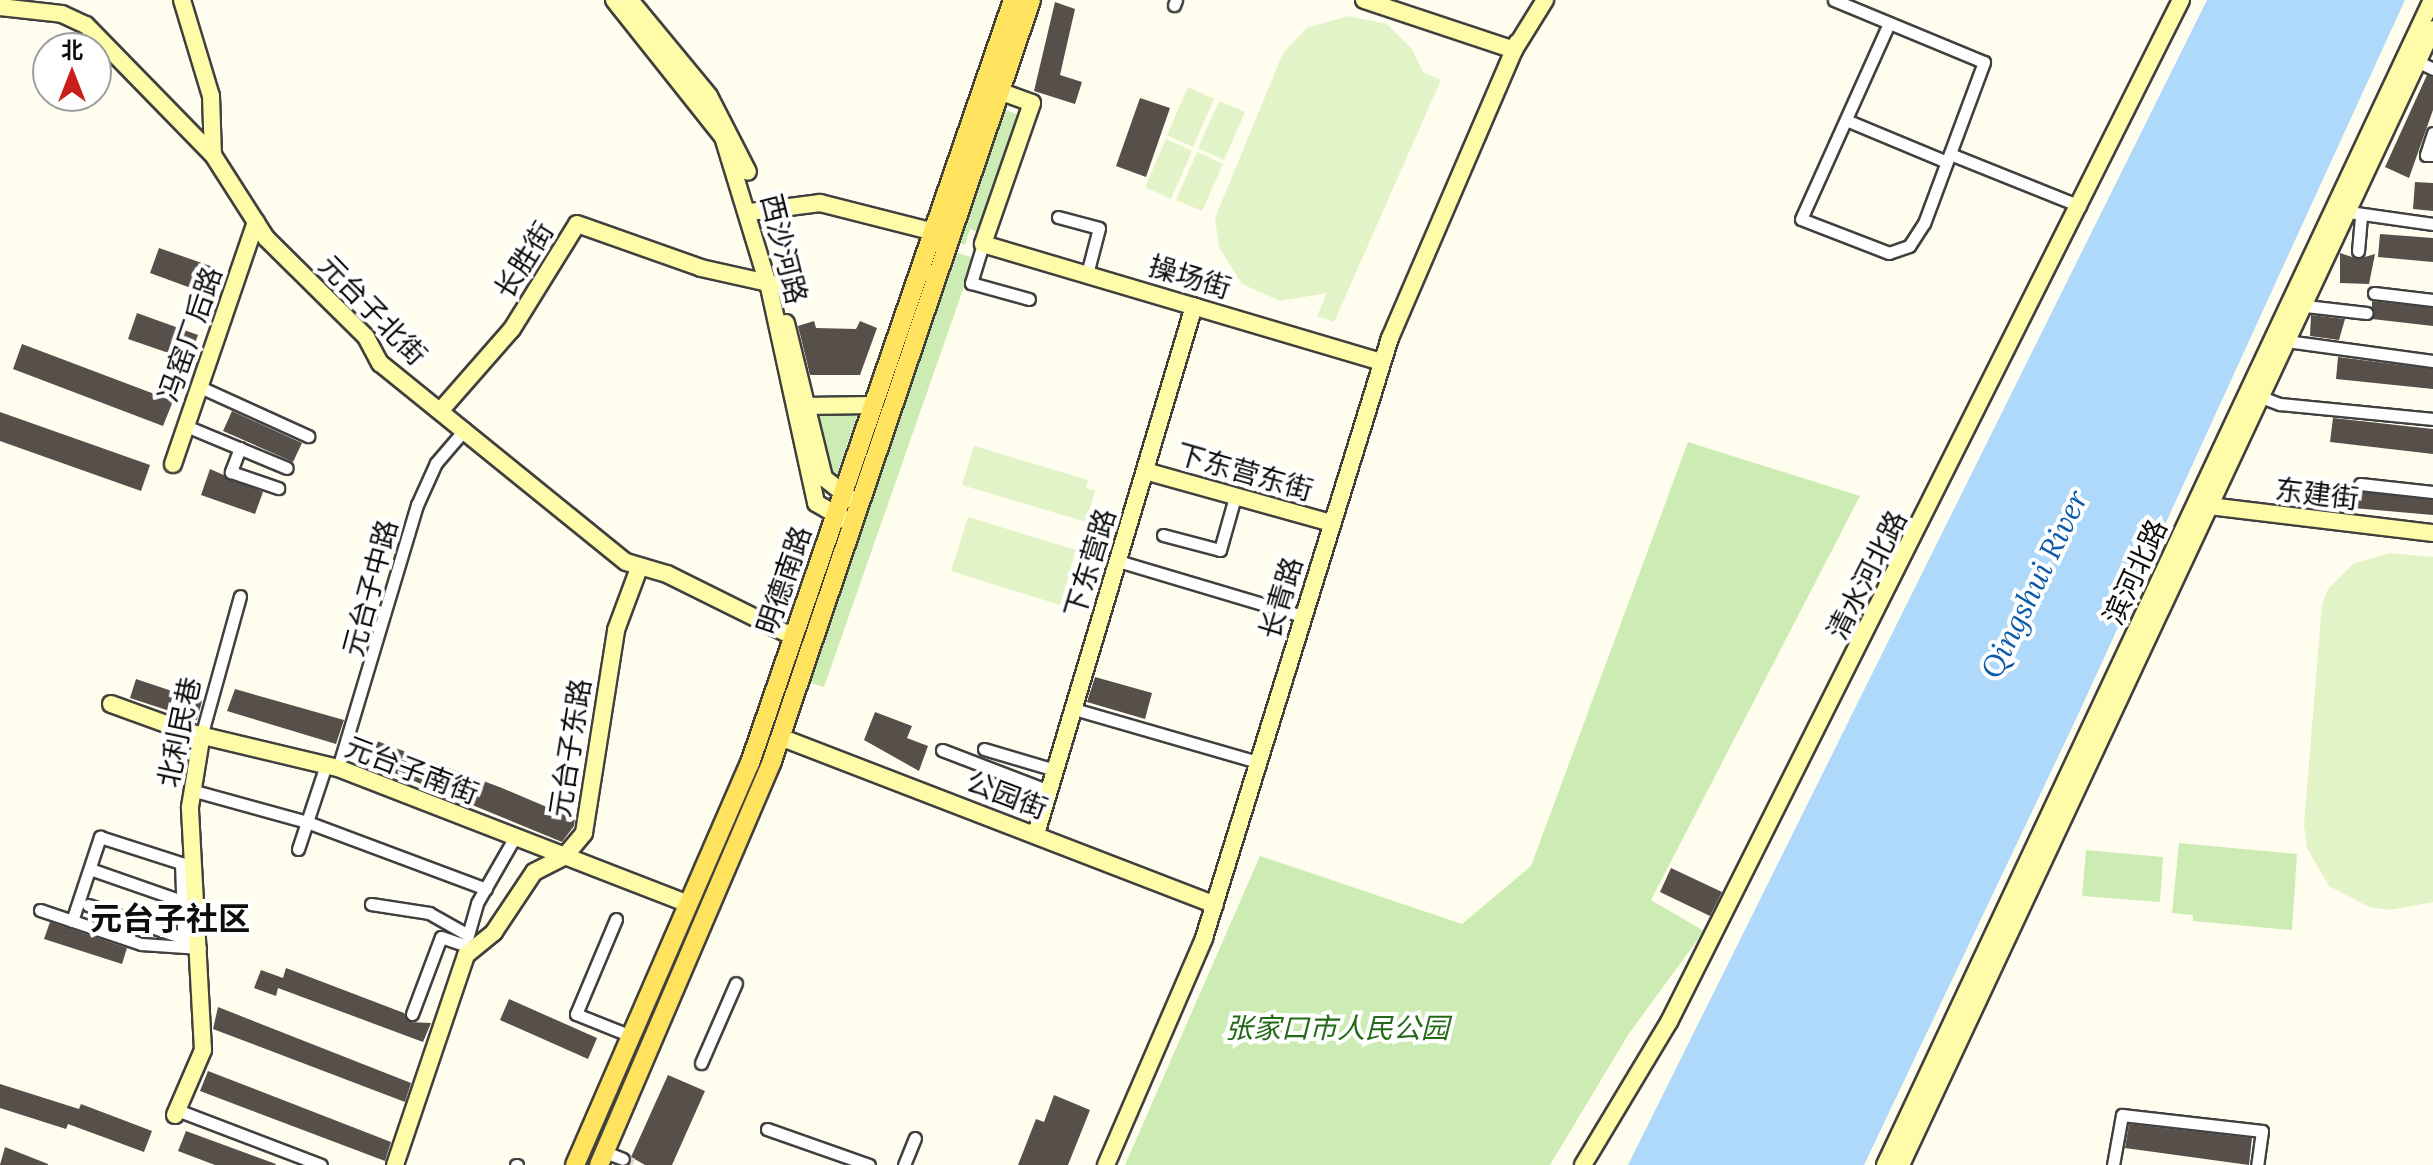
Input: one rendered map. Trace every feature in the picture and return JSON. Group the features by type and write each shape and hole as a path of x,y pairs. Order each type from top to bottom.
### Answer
{"main road":[{"name":"明德南路","path":"575,1165 750,763 1013,0"},
{"name":"明德南路","path":"602,1158 780,737 1031,0"}],"street":[{"path":"182,0 208,81 213,155"},
{"name":"西沙河路","path":"614,0 723,137 754,211"},
{"name":"西沙河路","path":"630,0 729,127 824,478 842,497"},
{"path":"1364,0 1514,50"},
{"name":"长青路","path":"1106,1165 1215,905 1381,362 1533,0"},
{"name":"长青路","path":"1514,50 1545,0"},
{"path":"1834,0 1984,62 1949,158 1909,246 1899,253 1878,251 1801,219 1889,23"},
{"name":"清水河北路","path":"1583,1165 1669,1022 2181,0"},
{"name":"滨河北路","path":"2419,62 2432,0"},
{"name":"元台子北街","path":"0,7 62,14 86,25 213,155 256,222 366,337 380,363 639,568 667,574 794,637"},
{"name":"滨河北路","path":"1901,1165 2296,305 2348,212 2433,29"},
{"path":"999,91 1032,103 971,283 1029,299"},
{"path":"1846,120 2080,206"},
{"path":"2433,133 2426,155 2433,155"},
{"path":"754,211 820,203 935,232"},
{"path":"2358,251 2348,212 2433,224"},
{"path":"1058,217 1099,228 1087,274"},
{"name":"冯窑厂后路","path":"173,464 256,222"},
{"name":"长胜街","path":"441,410 512,329 577,224 773,286"},
{"name":"操场街","path":"983,244 1381,362"},
{"name":"西沙河路","path":"773,286 816,503 835,517"},
{"path":"2374,293 2433,300"},
{"path":"2296,305 2367,313"},
{"name":"下东营路","path":"1036,834 1194,306"},
{"path":"2280,340 2433,361"},
{"path":"200,387 308,436"},
{"path":"2255,394 2433,419"},
{"path":"804,406 874,405"},
{"path":"186,426 287,468"},
{"name":"元台子中路","path":"298,849 332,767 417,505 436,463 465,429"},
{"path":"240,448 231,472 278,488"},
{"name":"下东营东街","path":"1145,471 1331,523"},
{"path":"2360,484 2433,492"},
{"path":"842,497 861,502"},
{"path":"1163,535 1220,550 1235,497"},
{"name":"滨河北路","path":"1885,1165 2203,505"},
{"name":"东建街","path":"2203,505 2433,533"},
{"path":"835,517 854,523"},
{"path":"1118,561 1303,616"},
{"name":"元台子东路","path":"395,1165 475,941 534,872 564,857 586,827 616,630 639,568"},
{"name":"北利民巷","path":"176,1113 203,1050 194,943 191,790 202,733 240,596"},
{"name":"元台子南街","path":"111,704 202,733 332,767 689,904"},
{"path":"1074,709 1258,762"},
{"name":"公园街","path":"780,737 1215,905"},
{"path":"984,749 1055,770"},
{"path":"942,750 1049,791"},
{"path":"191,790 307,822 486,889"},
{"path":"72,921 100,837 181,863 182,901 194,943"},
{"path":"475,941 486,889 515,837"},
{"path":"90,869 182,901"},
{"path":"371,904 429,913 475,941"},
{"path":"88,905 194,943"},
{"path":"40,910 141,944 194,943"},
{"path":"616,919 576,1014 631,1036"},
{"path":"412,1014 441,937 475,941"},
{"path":"701,1063 736,983"},
{"path":"176,1113 321,1165"},
{"path":"2113,1165 2122,1115 2262,1131 2257,1165"},
{"path":"767,1129 869,1165"},
{"path":"904,1165 915,1138"},
{"path":"602,1158 623,1159"}],"green space":[{"path":"1348,16 1387,24 1412,49 1423,72 1441,80 1334,322 1317,316 1327,293 1280,301 1242,284 1219,247 1215,218 1283,53 1307,28"},
{"path":"1188,87 1214,99 1193,147 1167,135"},
{"path":"1219,101 1245,112 1224,160 1198,148"},
{"path":"1001,108 1018,115 980,233 970,229 965,245 959,243"},
{"path":"1166,139 1192,151 1171,199 1145,187"},
{"path":"1197,152 1223,164 1202,211 1176,200"},
{"path":"955,252 974,258 824,687 808,682"},
{"path":"817,416 857,416 837,474 830,475"},
{"name":"张家口市人民公园","path":"1688,442 1860,496 1651,900 1704,931 1628,1035 1550,1165 1125,1165 1260,856 1462,924 1531,866"},
{"path":"974,446 1088,480 1086,488 1095,491 1086,522 962,485"},
{"path":"968,517 1076,550 1060,605 951,571"},
{"path":"2390,553 2433,557 2433,902 2390,910 2369,907 2329,886 2307,848 2304,825 2322,604 2328,589 2353,564"},
{"path":"2179,843 2297,854 2292,930 2193,921 2193,915 2172,913"},
{"path":"2086,850 2163,857 2160,902 2082,896"}],"water":[{"name":"Qingshui River","path":"2207,0 2405,0 2077,717 1864,1165 1628,1165"}],"building":[{"path":"1055,2 1075,9 1060,75 1082,82 1075,104 1034,91"},
{"path":"2427,75 2433,77 2433,110 2409,178 2385,167"},
{"path":"1140,98 1170,108 1146,177 1116,166"},
{"path":"2415,182 2433,183 2433,211 2413,209"},
{"path":"2380,234 2433,238 2433,262 2378,257"},
{"path":"159,248 219,269 210,295 150,273"},
{"path":"2340,253 2358,259 2375,254 2369,284 2340,283"},
{"path":"2372,301 2433,308 2433,326 2372,319"},
{"path":"137,313 198,335 189,360 128,339"},
{"path":"2311,315 2345,319 2339,340 2310,336"},
{"path":"814,321 816,328 856,329 860,321 877,328 860,375 810,375 798,326"},
{"path":"22,344 173,401 163,426 13,369"},
{"path":"2338,357 2433,369 2433,389 2336,379"},
{"path":"232,411 302,443 293,462 223,431"},
{"path":"0,412 150,465 141,491 0,441"},
{"path":"2333,418 2433,429 2433,454 2330,442"},
{"path":"210,469 263,492 255,514 201,495"},
{"path":"2355,491 2433,500 2433,515 2353,508"},
{"path":"1095,677 1152,693 1145,719 1087,702"},
{"path":"136,679 202,701 197,720 130,698"},
{"path":"235,689 344,720 336,744 227,711"},
{"path":"875,712 912,726 907,738 928,746 919,771 864,740"},
{"path":"361,735 575,819 574,826 562,842 353,756"},
{"path":"1671,868 1722,892 1710,916 1660,892"},
{"path":"50,922 127,948 122,964 44,939"},
{"path":"286,968 404,1013 410,1022 431,1023 423,1042 278,988 276,996 254,988 261,970 283,978"},
{"path":"509,999 597,1038 588,1059 500,1020"},
{"path":"218,1007 411,1083 405,1102 213,1029"},
{"path":"208,1071 391,1142 385,1161 200,1091"},
{"path":"668,1075 705,1091 672,1165 645,1165 631,1157"},
{"path":"0,1084 79,1109 81,1104 152,1131 144,1152 68,1124 66,1129 0,1108"},
{"path":"1054,1095 1090,1110 1068,1165 1018,1165 1036,1119 1044,1122"},
{"path":"2129,1124 2252,1138 2249,1165 2125,1148"},
{"path":"186,1131 276,1164 215,1165 178,1151"},
{"path":"5,1147 48,1164 48,1165 0,1165"}],"tunnel":[{"path":"623,1159 637,1165"}],"district":[{"name":"元台子社区","path":"170,919"}]}
